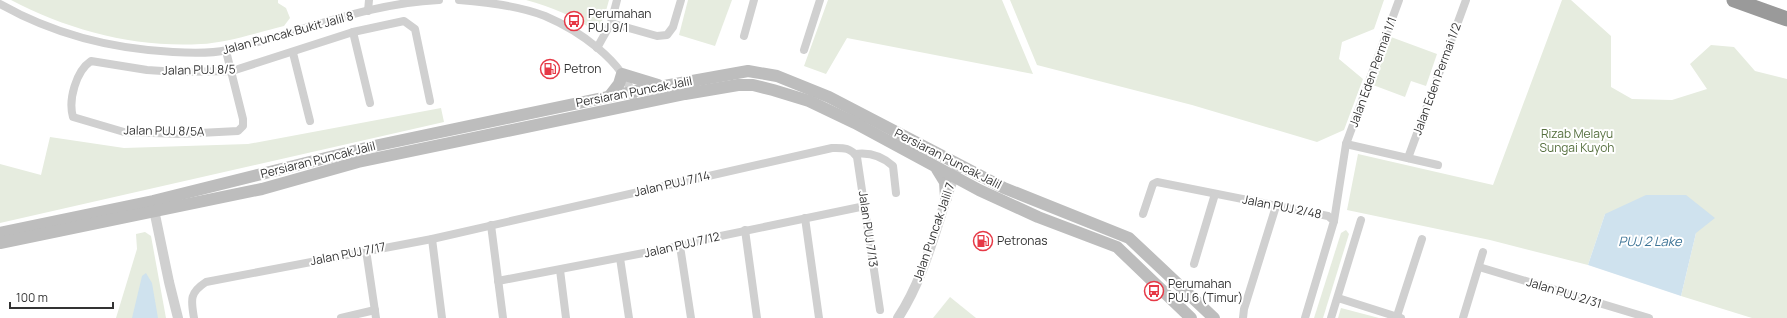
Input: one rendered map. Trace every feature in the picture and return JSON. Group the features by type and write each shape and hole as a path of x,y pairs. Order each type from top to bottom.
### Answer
{"highway":[{"path":"1734,0 1787,19"}],"main road":[{"name":"Persiaran Puncak Jalil","path":"0,243 154,206 374,146 631,92 748,71 777,76 829,97 958,165 1028,198 1060,209 1129,238 1208,316"},
{"path":"610,97 619,84 622,74 662,86"},
{"name":"Persiaran Puncak Jalil","path":"0,233 262,189 358,162 738,85 753,86 773,90 809,101 855,123 953,178 1038,217 1117,246 1192,318"},
{"path":"936,168 945,182 946,198"},
{"path":"946,198 958,188 971,186"}],"street":[{"path":"368,11 369,0"},
{"name":"Jalan Puncak Bukit Jalil 8","path":"0,4 72,36 113,45 154,51 190,53 226,51 368,11 414,1 439,0"},
{"path":"459,0 491,2 545,16 574,31 597,48 622,74 631,92 635,105"},
{"path":"597,48 611,23 617,0"},
{"path":"611,23 657,36 667,35 673,28 681,0"},
{"path":"744,36 754,0"},
{"path":"804,50 820,0"},
{"name":"Jalan Eden Permai 1/1","path":"1334,221 1346,144 1399,0"},
{"name":"Jalan Eden Permai 1/2","path":"1408,158 1466,0"},
{"name":"Jalan PUJ 8/5","path":"75,88 84,67 91,61 95,60 147,70 178,72 232,71 292,53 353,32 404,21 416,29 430,101"},
{"path":"353,32 370,103"},
{"path":"226,51 232,71"},
{"path":"292,53 310,121"},
{"name":"Jalan PUJ 8/5A","path":"75,88 70,104 73,117 120,131 180,134 238,131 244,123 232,71"},
{"path":"1346,144 1438,165"},
{"name":"Jalan PUJ 7/14","path":"491,225 832,148 846,148 854,152 866,153 876,156 893,166 896,193"},
{"name":"Jalan PUJ 7/13","path":"854,152 865,206 880,310"},
{"name":"Jalan Puncak Jalil 7","path":"898,318 918,281 929,256 946,198 958,165"},
{"name":"Jalan PUJ 2/48","path":"1144,214 1154,183 1157,182 1328,216 1334,221 1305,318"},
{"path":"1194,264 1215,194"},
{"path":"154,206 178,318"},
{"name":"Jalan PUJ 7/12","path":"498,281 680,246 745,230 865,206"},
{"path":"1243,318 1244,309 1276,206"},
{"path":"805,218 819,318"},
{"path":"1332,318 1361,220"},
{"path":"491,225 503,318"},
{"name":"Jalan PUJ 7/17","path":"194,318 191,300 195,289 206,282 366,250 432,239 491,225"},
{"path":"745,230 757,318"},
{"path":"432,239 442,318"},
{"path":"1338,298 1399,317 1422,239"},
{"path":"680,246 691,318"},
{"path":"341,318 376,314 366,250"},
{"path":"1463,318 1483,252"},
{"path":"620,258 629,318"},
{"name":"Jalan PUJ 2/31","path":"1479,267 1632,316 1649,318"},
{"path":"560,270 566,318"}],"green space":[{"path":"11,0 278,0 278,3 286,8 290,18 284,26 221,42 201,44 151,43 103,35 79,28 33,11"},
{"path":"526,0 609,0 604,18 595,31 562,12"},
{"path":"688,0 732,0 715,46 679,35"},
{"path":"828,0 1002,0 1033,74 847,38 826,74 804,66"},
{"path":"1010,0 1384,0 1374,29 1342,42 1339,59 1363,79 1344,130 1317,142 1192,105 1037,65"},
{"name":"Rizab Melayu Sungai Kuyoh","path":"1562,0 1571,0 1611,36 1611,87 1632,99 1672,100 1707,89 1690,64 1711,45 1734,47 1755,71 1787,79 1787,318 1752,318 1681,296 1696,233 1605,214 1588,265 1490,240 1347,210 1358,154 1493,185"},
{"path":"1391,37 1437,54 1426,86 1411,81 1405,97 1373,85"},
{"path":"441,108 444,122 0,223 0,164 41,175 50,137 124,148 248,144"},
{"path":"1346,230 1349,234 1323,318 1314,318 1341,233"},
{"path":"145,232 151,236 166,318 116,318 137,249 136,234"},
{"path":"950,297 976,318 933,318"},
{"path":"1341,308 1379,318 1338,318"}],"water":[{"name":"PUJ 2 Lake","path":"1646,195 1686,195 1715,218 1696,233 1681,296 1588,265 1605,214"},
{"path":"146,273 152,283 158,318 132,318 142,276"}],"place":[{"name":"Perumahan PUJ 9/1","path":"574,21"},
{"name":"Petron","path":"550,69"},
{"name":"Petronas","path":"983,241"},
{"name":"Perumahan PUJ 6 (Timur)","path":"1154,291"}]}
